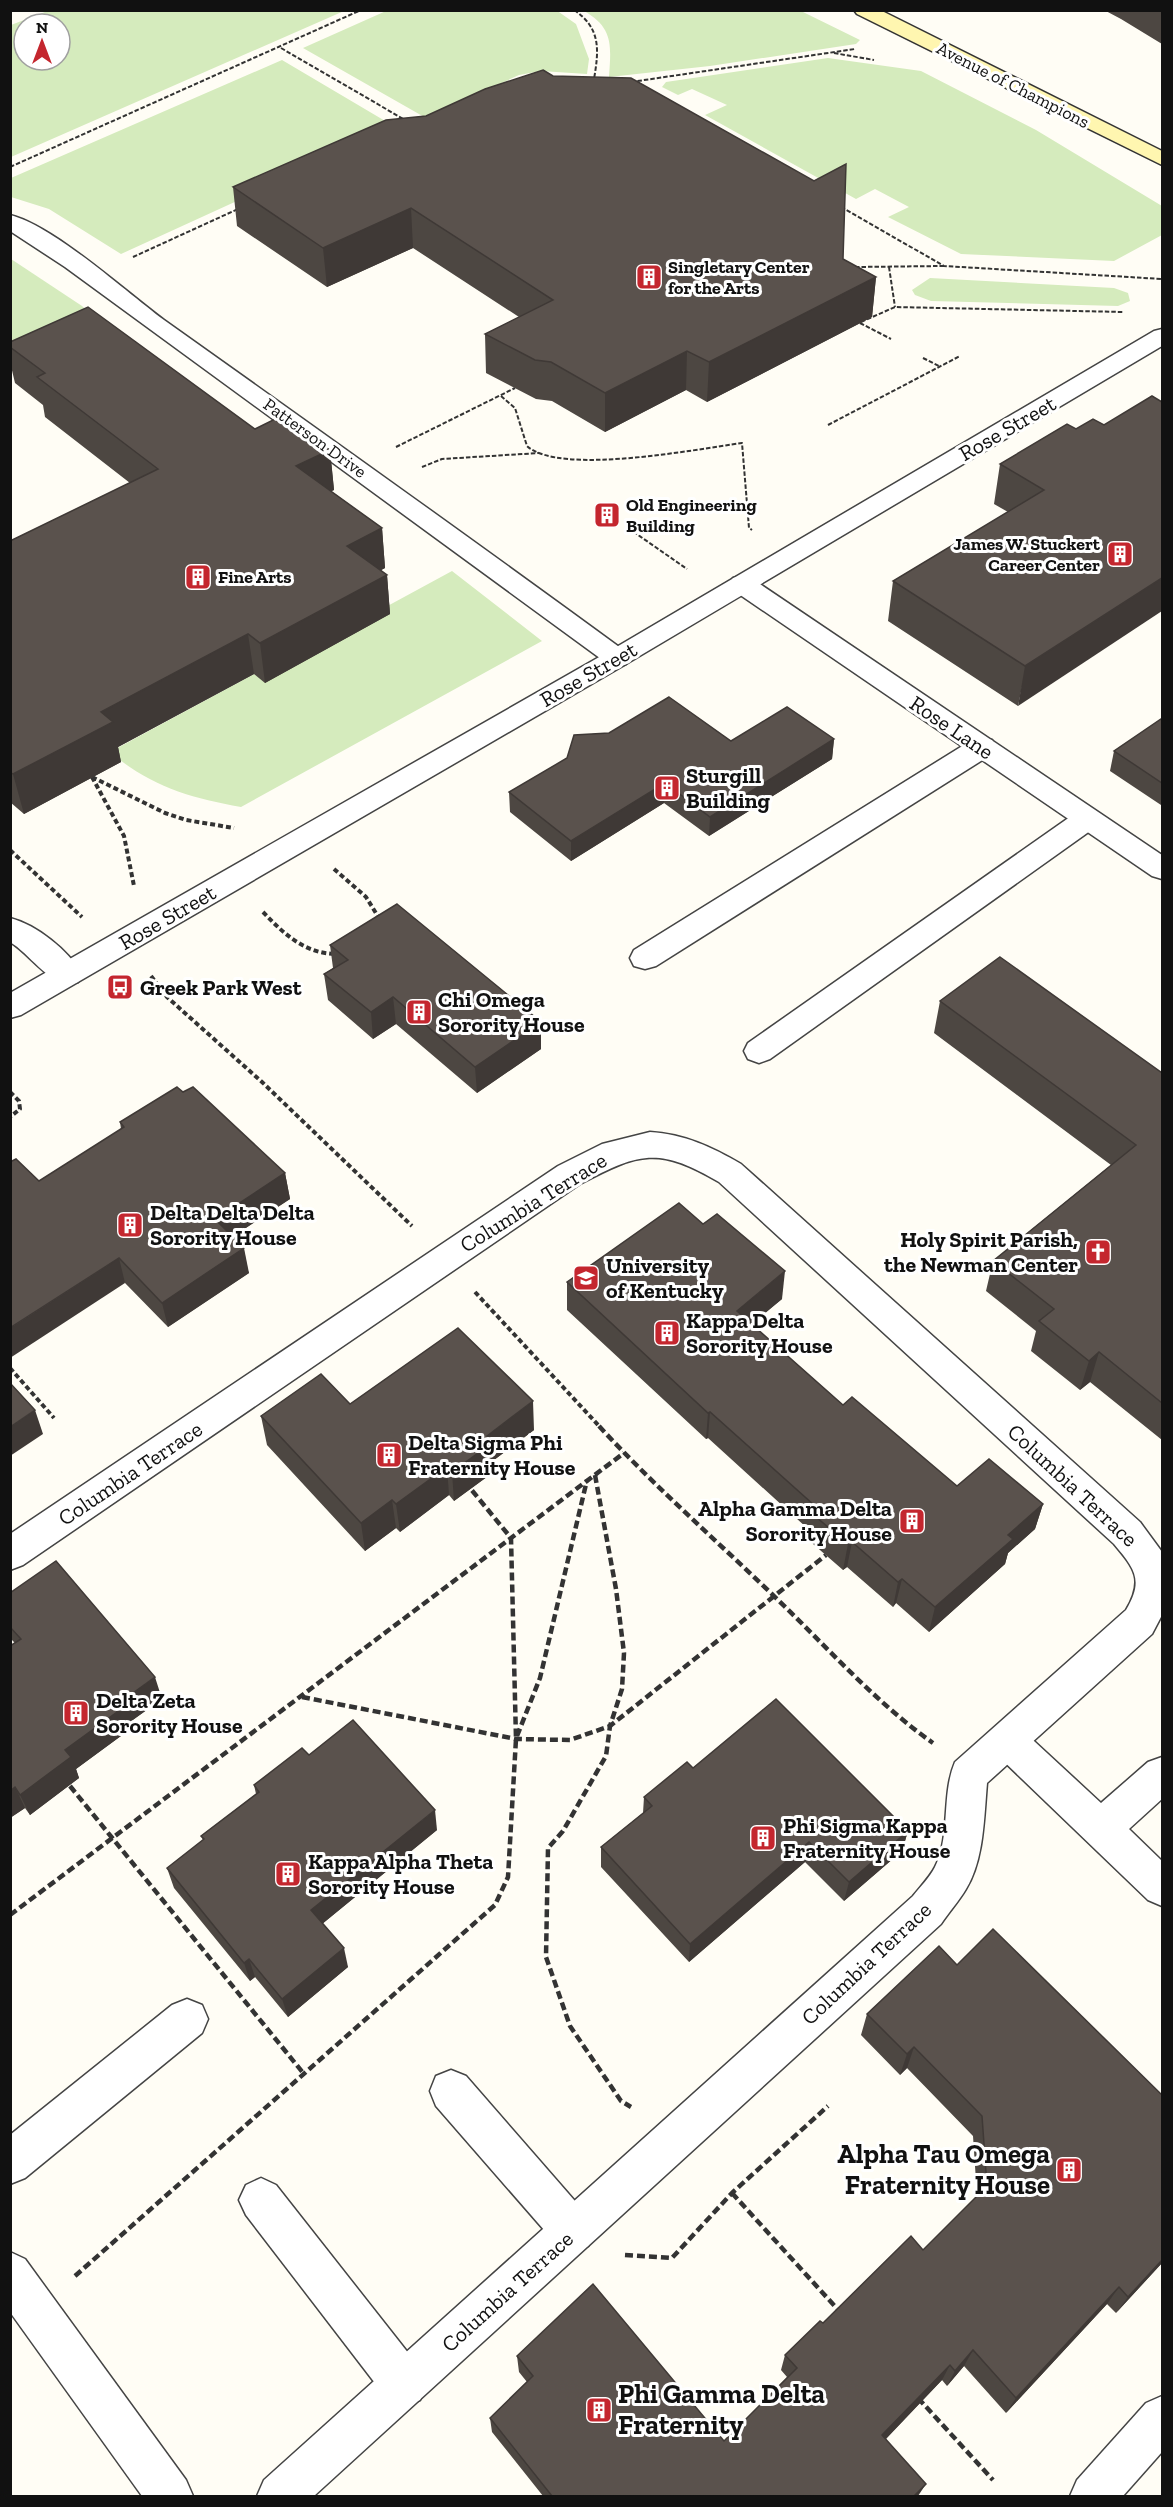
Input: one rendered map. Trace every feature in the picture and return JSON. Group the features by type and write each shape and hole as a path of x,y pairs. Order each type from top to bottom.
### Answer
{"main road":[{"name":"Avenue of Champions","path":"864,10 1162,159"}],"street":[{"name":"Patterson Drive","path":"10,222 40,237 144,317 313,435 617,658"},
{"name":"Rose Street","path":"10,1007 617,658 1162,336"},
{"name":"Rose Lane","path":"742,584 1162,869"},
{"path":"645,958 982,747"},
{"path":"759,1051 1087,819"},
{"path":"10,928 33,942 67,975"},
{"name":"Columbia Terrace","path":"10,1554 569,1175 611,1152 639,1144 676,1145 706,1157 730,1173 1127,1533 1145,1553 1160,1577 1153,1600 1139,1622 969,1775 962,1838 953,1875 927,1910 280,2496"},
{"path":"1008,1741 1162,1887"},
{"path":"1101,1829 1162,1775"},
{"path":"10,2163 188,2019"},
{"path":"451,2091 573,2231"},
{"path":"261,2200 404,2384"},
{"path":"10,2274 170,2496"},
{"path":"1093,2496 1162,2419"}],"path":[{"path":"10,167 281,48 361,10"},
{"path":"574,10 593,28 600,42 594,82"},
{"path":"281,48 409,122"},
{"path":"636,88 626,82 861,48"},
{"path":"831,201 944,266"},
{"path":"128,259 245,206"},
{"path":"849,267 944,266 1162,279"},
{"path":"889,267 895,307"},
{"path":"891,339 860,322 895,307 1130,312"},
{"path":"828,425 960,356"},
{"path":"923,358 939,366"},
{"path":"391,449 515,388"},
{"path":"501,396 515,409 522,436 531,450 571,459 610,459 742,443 745,505 749,528 755,532"},
{"path":"421,468 442,459 543,453"},
{"path":"628,528 688,570"},
{"path":"134,887 124,836 92,777 165,813 186,820 235,828"},
{"path":"10,850 82,917"},
{"path":"332,867 366,897 376,910 380,920 378,927"},
{"path":"260,909 285,934 309,951 339,954"},
{"path":"150,976 167,997 262,1082 445,1258 624,1453 703,1532 774,1596 899,1719 938,1747 969,1775"},
{"path":"10,1092 20,1101 20,1109 10,1118"},
{"path":"10,1368 54,1418"},
{"path":"10,1915 624,1453"},
{"path":"595,1474 616,1589 624,1653 622,1689 610,1726 606,1756 563,1831 548,1848 546,1957 570,2026 621,2101 640,2113"},
{"path":"516,1739 540,1678 587,1480"},
{"path":"75,2276 495,1905 508,1877 516,1739 511,1538 470,1488"},
{"path":"301,1697 516,1739 570,1740 610,1726 826,1555"},
{"path":"70,1786 304,2074"},
{"path":"618,2254 672,2258 732,2193 828,2106"},
{"path":"732,2193 843,2315"},
{"path":"914,2393 993,2480"}],"green space":[{"path":"50,10 344,10 344,11 11,157 11,25 12,72 72,72 72,12 45,12"},
{"path":"556,10 576,24 589,59 587,74 541,71 519,75 426,118 303,48 386,11"},
{"path":"584,11 801,11 860,40 856,44 710,66 609,77 610,47 606,31 594,17"},
{"path":"828,58 921,71 1036,130 1162,206 1162,235 1114,261 961,254 888,217 909,207 875,189 856,199 705,115 727,105 692,89 678,95 662,87 666,82"},
{"path":"282,60 397,128 121,254 49,209 11,197 11,178"},
{"path":"11,259 82,306 108,330 11,360"},
{"path":"930,278 1114,288 1128,293 1130,301 1118,306 931,301 915,295 912,290"},
{"path":"452,571 542,641 241,807 171,789 140,774 110,752 254,674 266,682 382,609"}],"building":[{"name":"Singletary Center for the Arts","path":"543,70 553,76 631,78 814,181 846,164 843,259 876,277 709,362 687,351 605,393 551,362 535,360 485,334 553,300 411,208 323,248 233,187 386,120 426,116 485,89"},
{"name":"Fine Arts","path":"88,307 255,429 281,416 330,450 296,466 382,528 347,546 387,575 260,643 248,634 101,712 113,722 13,774 10,772 10,541 158,469 37,377 45,373 10,347 10,342"},
{"path":"1152,396 1162,402 1162,578 1025,666 893,581 1044,490 1000,464 1067,424 1076,429 1093,419 1104,425"},
{"name":"Sturgill Building","path":"669,697 731,741 787,707 834,739 710,817 665,783 571,841 509,792 567,758 574,735 609,733"},
{"path":"1162,720 1162,783 1114,751"},
{"name":"Chi Omega Sorority House","path":"397,904 541,1022 475,1067 393,997 371,1012 324,974 348,960 330,945"},
{"name":"Holy Spirit Parish, the Newman Center","path":"1000,957 1162,1073 1162,1403 1099,1352 1089,1361 1039,1321 1054,1309 993,1261 1136,1145 940,1001"},
{"name":"Delta Delta Delta Sorority House","path":"177,1087 183,1092 193,1087 285,1173 215,1219 244,1248 162,1303 119,1258 10,1328 10,1162 16,1159 39,1181 124,1127 120,1122"},
{"path":"679,1203 703,1224 717,1214 785,1271 737,1311 843,1405 852,1397 957,1486 989,1459 1043,1504 1008,1535 1013,1539 935,1607 902,1579 898,1582 852,1542 848,1544 809,1511 815,1506 710,1412 708,1413 567,1282"},
{"name":"Delta Sigma Phi Fraternity House","path":"458,1328 533,1401 487,1436 493,1442 452,1472 447,1467 396,1504 392,1500 361,1523 261,1416 321,1374 350,1404"},
{"path":"10,1383 35,1410 10,1427"},
{"name":"Delta Zeta Sorority House","path":"56,1561 155,1677 115,1706 117,1712 65,1750 71,1757 20,1795 15,1787 10,1791 10,1646 21,1639 10,1627 10,1593"},
{"name":"Phi Sigma Kappa Fraternity House","path":"776,1699 908,1831 849,1882 809,1842 690,1944 601,1847 652,1806 644,1797 687,1762 693,1768"},
{"name":"Kappa Alpha Theta Sorority House","path":"353,1720 435,1810 311,1910 344,1948 282,1999 249,1959 244,1963 167,1868 204,1839 201,1836 259,1792 254,1785 302,1748 309,1755"},
{"path":"993,1929 1162,2095 1162,2260 1128,2297 1119,2287 1016,2398 973,2350 955,2371 950,2365 882,2435 926,2484 914,2496 552,2496 490,2418 533,2376 517,2356 593,2284 724,2441 797,2368 785,2355 820,2321 823,2323 911,2236 923,2250 987,2186 982,2116 914,2047 907,2054 867,2014 939,1946 957,1965"}],"place":[{"name":"Singletary Center for the Arts","path":"649,277"},
{"name":"Old Engineering Building","path":"607,515"},
{"name":"James W. Stuckert Career Center","path":"1120,554"},
{"name":"Fine Arts","path":"198,577"},
{"name":"Sturgill Building","path":"667,788"},
{"name":"Greek Park West","path":"120,987"},
{"name":"Chi Omega Sorority House","path":"419,1012"},
{"name":"Delta Delta Delta Sorority House","path":"130,1225"},
{"name":"Holy Spirit Parish, the Newman Center","path":"1098,1252"},
{"name":"University of Kentucky","path":"586,1278"},
{"name":"Kappa Delta Sorority House","path":"667,1333"},
{"name":"Delta Sigma Phi Fraternity House","path":"389,1455"},
{"name":"Alpha Gamma Delta Sorority House","path":"912,1521"},
{"name":"Delta Zeta Sorority House","path":"76,1713"},
{"name":"Phi Sigma Kappa Fraternity House","path":"763,1838"},
{"name":"Kappa Alpha Theta Sorority House","path":"288,1874"},
{"name":"Alpha Tau Omega Fraternity House","path":"1069,2170"},
{"name":"Phi Gamma Delta Fraternity","path":"599,2410"}]}
